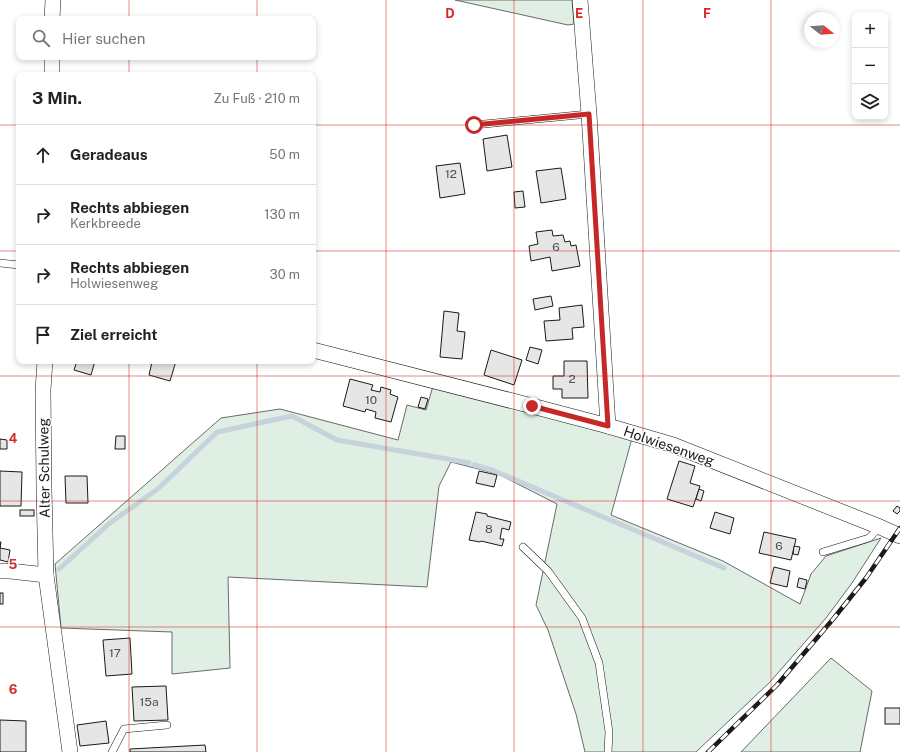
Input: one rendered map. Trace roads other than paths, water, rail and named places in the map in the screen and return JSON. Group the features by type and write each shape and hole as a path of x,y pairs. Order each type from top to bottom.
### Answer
{"street":[{"path":"52,16 53,0"},
{"path":"580,0 589,114 608,426"},
{"path":"52,60 52,72"},
{"name":"Holwiesenweg","path":"316,351 608,426 673,445 900,536"},
{"name":"Alter Schulweg","path":"45,364 43,390 46,575 70,752"},
{"path":"0,571 46,575"}],"lane":[{"path":"474,125 589,114"},
{"path":"0,263 16,265"},
{"path":"823,552 869,538 880,527"},
{"path":"523,547 548,570 582,618 599,663 609,732 608,752"},
{"path":"112,752 124,729 167,725"}],"waterway":[{"path":"59,569 110,523 159,488 217,432 292,416 337,440 469,463"},
{"path":"474,465 492,470 724,568"}],"railway":[{"path":"708,752 777,685 866,578 900,528"}]}
